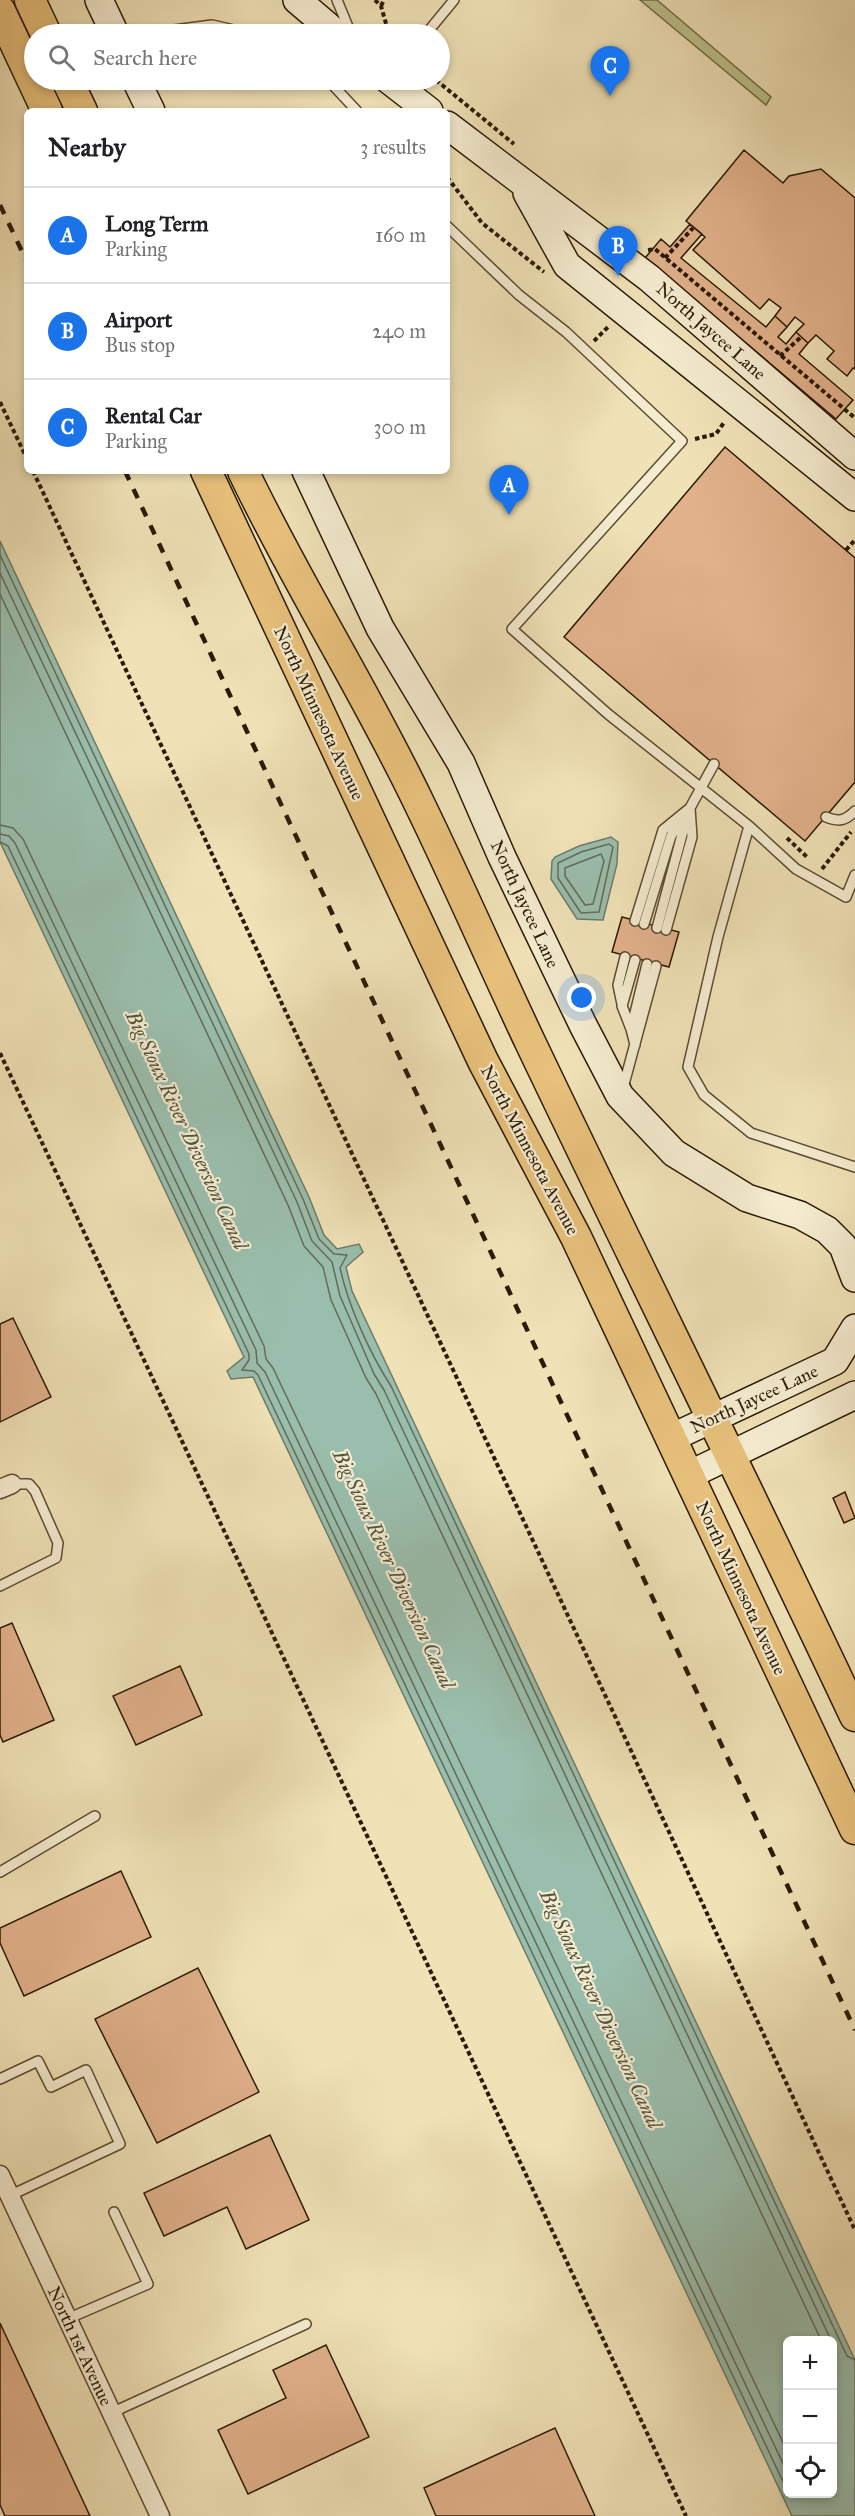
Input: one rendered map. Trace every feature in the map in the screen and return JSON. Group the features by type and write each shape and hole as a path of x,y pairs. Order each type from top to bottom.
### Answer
{"main road":[{"path":"30,0 41,24"},
{"path":"99,0 110,24"},
{"path":"297,0 326,24"},
{"path":"0,11 24,62"},
{"path":"37,90 46,108"},
{"path":"72,90 81,108"},
{"path":"141,90 150,108"},
{"path":"402,90 425,108"},
{"name":"North Jaycee Lane","path":"450,127 650,278 855,456"},
{"path":"522,183 567,265 855,497"},
{"name":"North Minnesota Avenue","path":"207,474 483,1061 576,1237 855,1829"},
{"path":"244,474 278,544 362,692 419,802 531,1043 732,1455 855,1716"},
{"name":"North Jaycee Lane","path":"307,474 375,619 461,763 502,857 620,1096 674,1153 747,1198 800,1215 827,1230 843,1246 855,1278"},
{"path":"800,1215 855,1228"},
{"name":"North Jaycee Lane","path":"671,1438 835,1361 855,1328"},
{"path":"688,1475 855,1395"}],"street":[{"name":"North 1st Avenue","path":"0,2175 159,2516"}],"lane":[{"path":"337,0 347,24"},
{"path":"434,24 454,0"},
{"path":"337,90 354,108"},
{"path":"450,229 519,295 586,351 682,441 512,629 700,790 748,826 796,869 846,897 855,875"},
{"path":"640,923 671,836 690,808 714,764"},
{"path":"661,929 690,808"},
{"path":"826,817 838,822 847,819 855,811"},
{"path":"748,826 718,937 688,1067 704,1095 751,1133 855,1167"},
{"path":"630,958 622,1006 635,1046"},
{"path":"620,1096 635,1046 652,964 631,1029"},
{"path":"0,1586 56,1558 58,1543 35,1491 29,1484 6,1487"},
{"path":"0,1872 95,1816"},
{"path":"0,2079 38,2061 51,2087 86,2070 120,2144 9,2196"},
{"path":"67,2319 148,2284 114,2212"},
{"path":"111,2413 306,2324"}],"path":[{"path":"375,0 381,6 386,24"},
{"path":"381,6 384,0"},
{"path":"450,181 482,223"},
{"path":"665,258 693,228"},
{"path":"586,351 610,325"},
{"path":"780,356 801,337"},
{"path":"0,402 24,453"},
{"path":"682,441 716,434 727,418"},
{"path":"34,474 855,2230"},
{"path":"846,550 855,540"},
{"path":"785,837 821,870 855,827"},
{"path":"0,1053 686,2516"}],"green space":[{"path":"640,0 657,0 771,97 766,105"}],"water":[{"name":"Big Sioux River Diversion Canal","path":"0,541 309,1197 324,1235 337,1249 359,1244 363,1252 346,1267 352,1291 855,2360 855,2516 792,2516 783,2498 837,2498 837,2336 783,2336 783,2497 253,1377 231,1379 227,1371 244,1357 0,842"},
{"path":"611,837 618,842 617,864 603,920 577,919 551,879 552,861 555,857 579,846"}],"building":[{"path":"744,150 783,183 789,176 821,169 855,198 855,369 853,368 847,376 827,359 834,351 816,335 808,343 796,332 804,324 795,317 787,327 775,316 781,308 769,299 760,309 693,250 705,237 686,221"},
{"path":"690,224 702,234 681,258 766,327 775,316 787,327 778,337 786,344 796,332 808,343 799,354 853,400 836,419 645,258 661,239 670,247"},
{"path":"725,447 855,558 855,782 805,841 564,637"},
{"path":"622,917 679,932 669,967 612,952"},
{"path":"13,1318 51,1397 0,1422 0,1324"},
{"path":"845,1492 855,1518 844,1523 833,1498"},
{"path":"12,1623 54,1720 3,1742 0,1735 0,1628"},
{"path":"180,1666 202,1715 136,1745 113,1696"},
{"path":"121,1871 151,1937 24,1996 0,1943 0,1928"},
{"path":"198,1968 259,2092 157,2143 95,2019"},
{"path":"270,2135 309,2220 246,2249 227,2207 164,2236 144,2193"},
{"path":"0,2323 90,2516 5,2516 0,2505"},
{"path":"326,2345 369,2437 248,2494 218,2430 286,2398 273,2370"},
{"path":"555,2428 595,2516 436,2516 424,2488"}],"railway":[{"path":"0,205 24,256"},
{"path":"126,474 855,2030"}],"place":[{"name":"Rental Car","path":"610,96"},
{"name":"Airport","path":"618,276"},
{"name":"Long Term","path":"509,515"}]}
